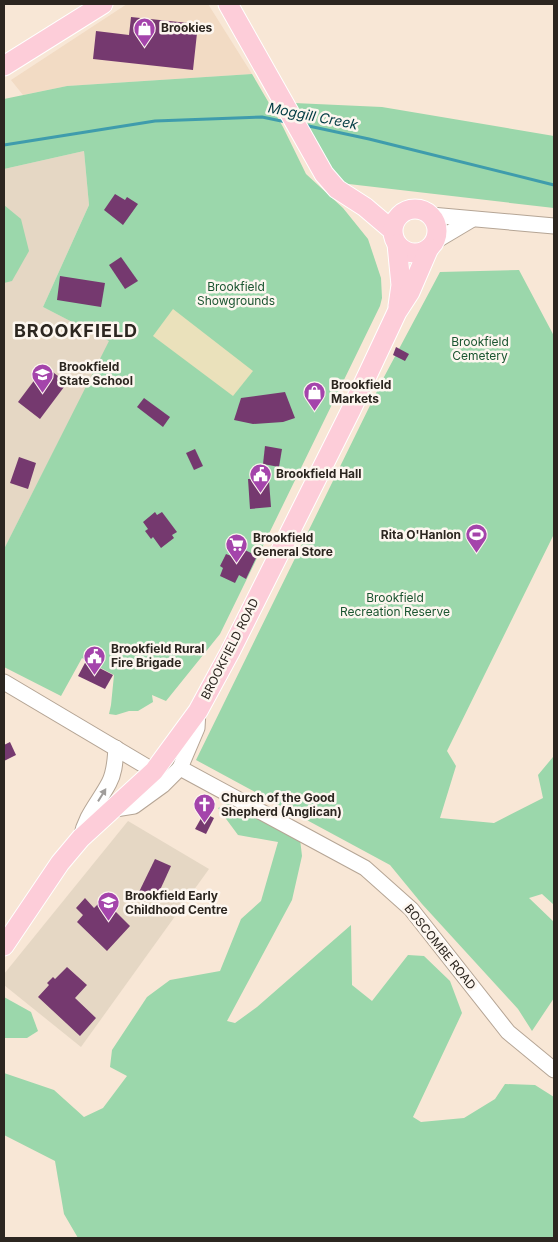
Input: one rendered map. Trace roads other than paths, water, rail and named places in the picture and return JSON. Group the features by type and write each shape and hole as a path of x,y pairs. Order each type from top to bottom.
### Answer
{"main road":[{"path":"4,66 103,4"},
{"path":"228,4 324,174 338,189 396,230 408,252 416,253 432,245 437,236 437,228 431,215 425,211 410,209 404,211 396,230"},
{"name":"BROOKFIELD ROAD","path":"396,230 401,285 397,312"},
{"name":"BROOKFIELD ROAD","path":"4,946 60,863 81,838 109,810 154,771 198,711 230,652 351,410 397,312 410,292 432,245"}],"street":[{"path":"431,215 554,226"},
{"path":"432,245 471,220"},
{"path":"4,682 154,771"},
{"path":"109,810 134,806 163,785 180,768 197,728 198,711"},
{"path":"81,838 84,824 110,782 114,769 116,748"},
{"name":"BOSCOMBE ROAD","path":"180,768 365,868 411,909 508,1032 554,1070"}],"waterway":[{"name":"Moggill Creek","path":"4,145 155,121 262,117 286,122"},
{"name":"Moggill Creek","path":"304,125 369,139 554,185"}],"place":[{"name":"Brookies","path":"145,47"},
{"name":"Brookfield State School","path":"43,393"},
{"name":"Brookfield Markets","path":"315,411"},
{"name":"Brookfield Hall","path":"260,493"},
{"name":"Rita O'Hanlon","path":"477,554"},
{"name":"Brookfield General Store","path":"237,564"},
{"name":"Brookfield Rural Fire Brigade","path":"95,675"},
{"name":"Church of the Good Shepherd (Anglican)","path":"205,824"},
{"name":"Brookfield Early Childhood Centre","path":"109,922"}],"district":[{"name":"BROOKFIELD","path":"76,331"}],"park label":[{"name":"Brookfield Showgrounds","path":"236,294"},
{"name":"Brookfield Cemetery","path":"480,349"},
{"name":"Brookfield Recreation Reserve","path":"395,605"}]}
